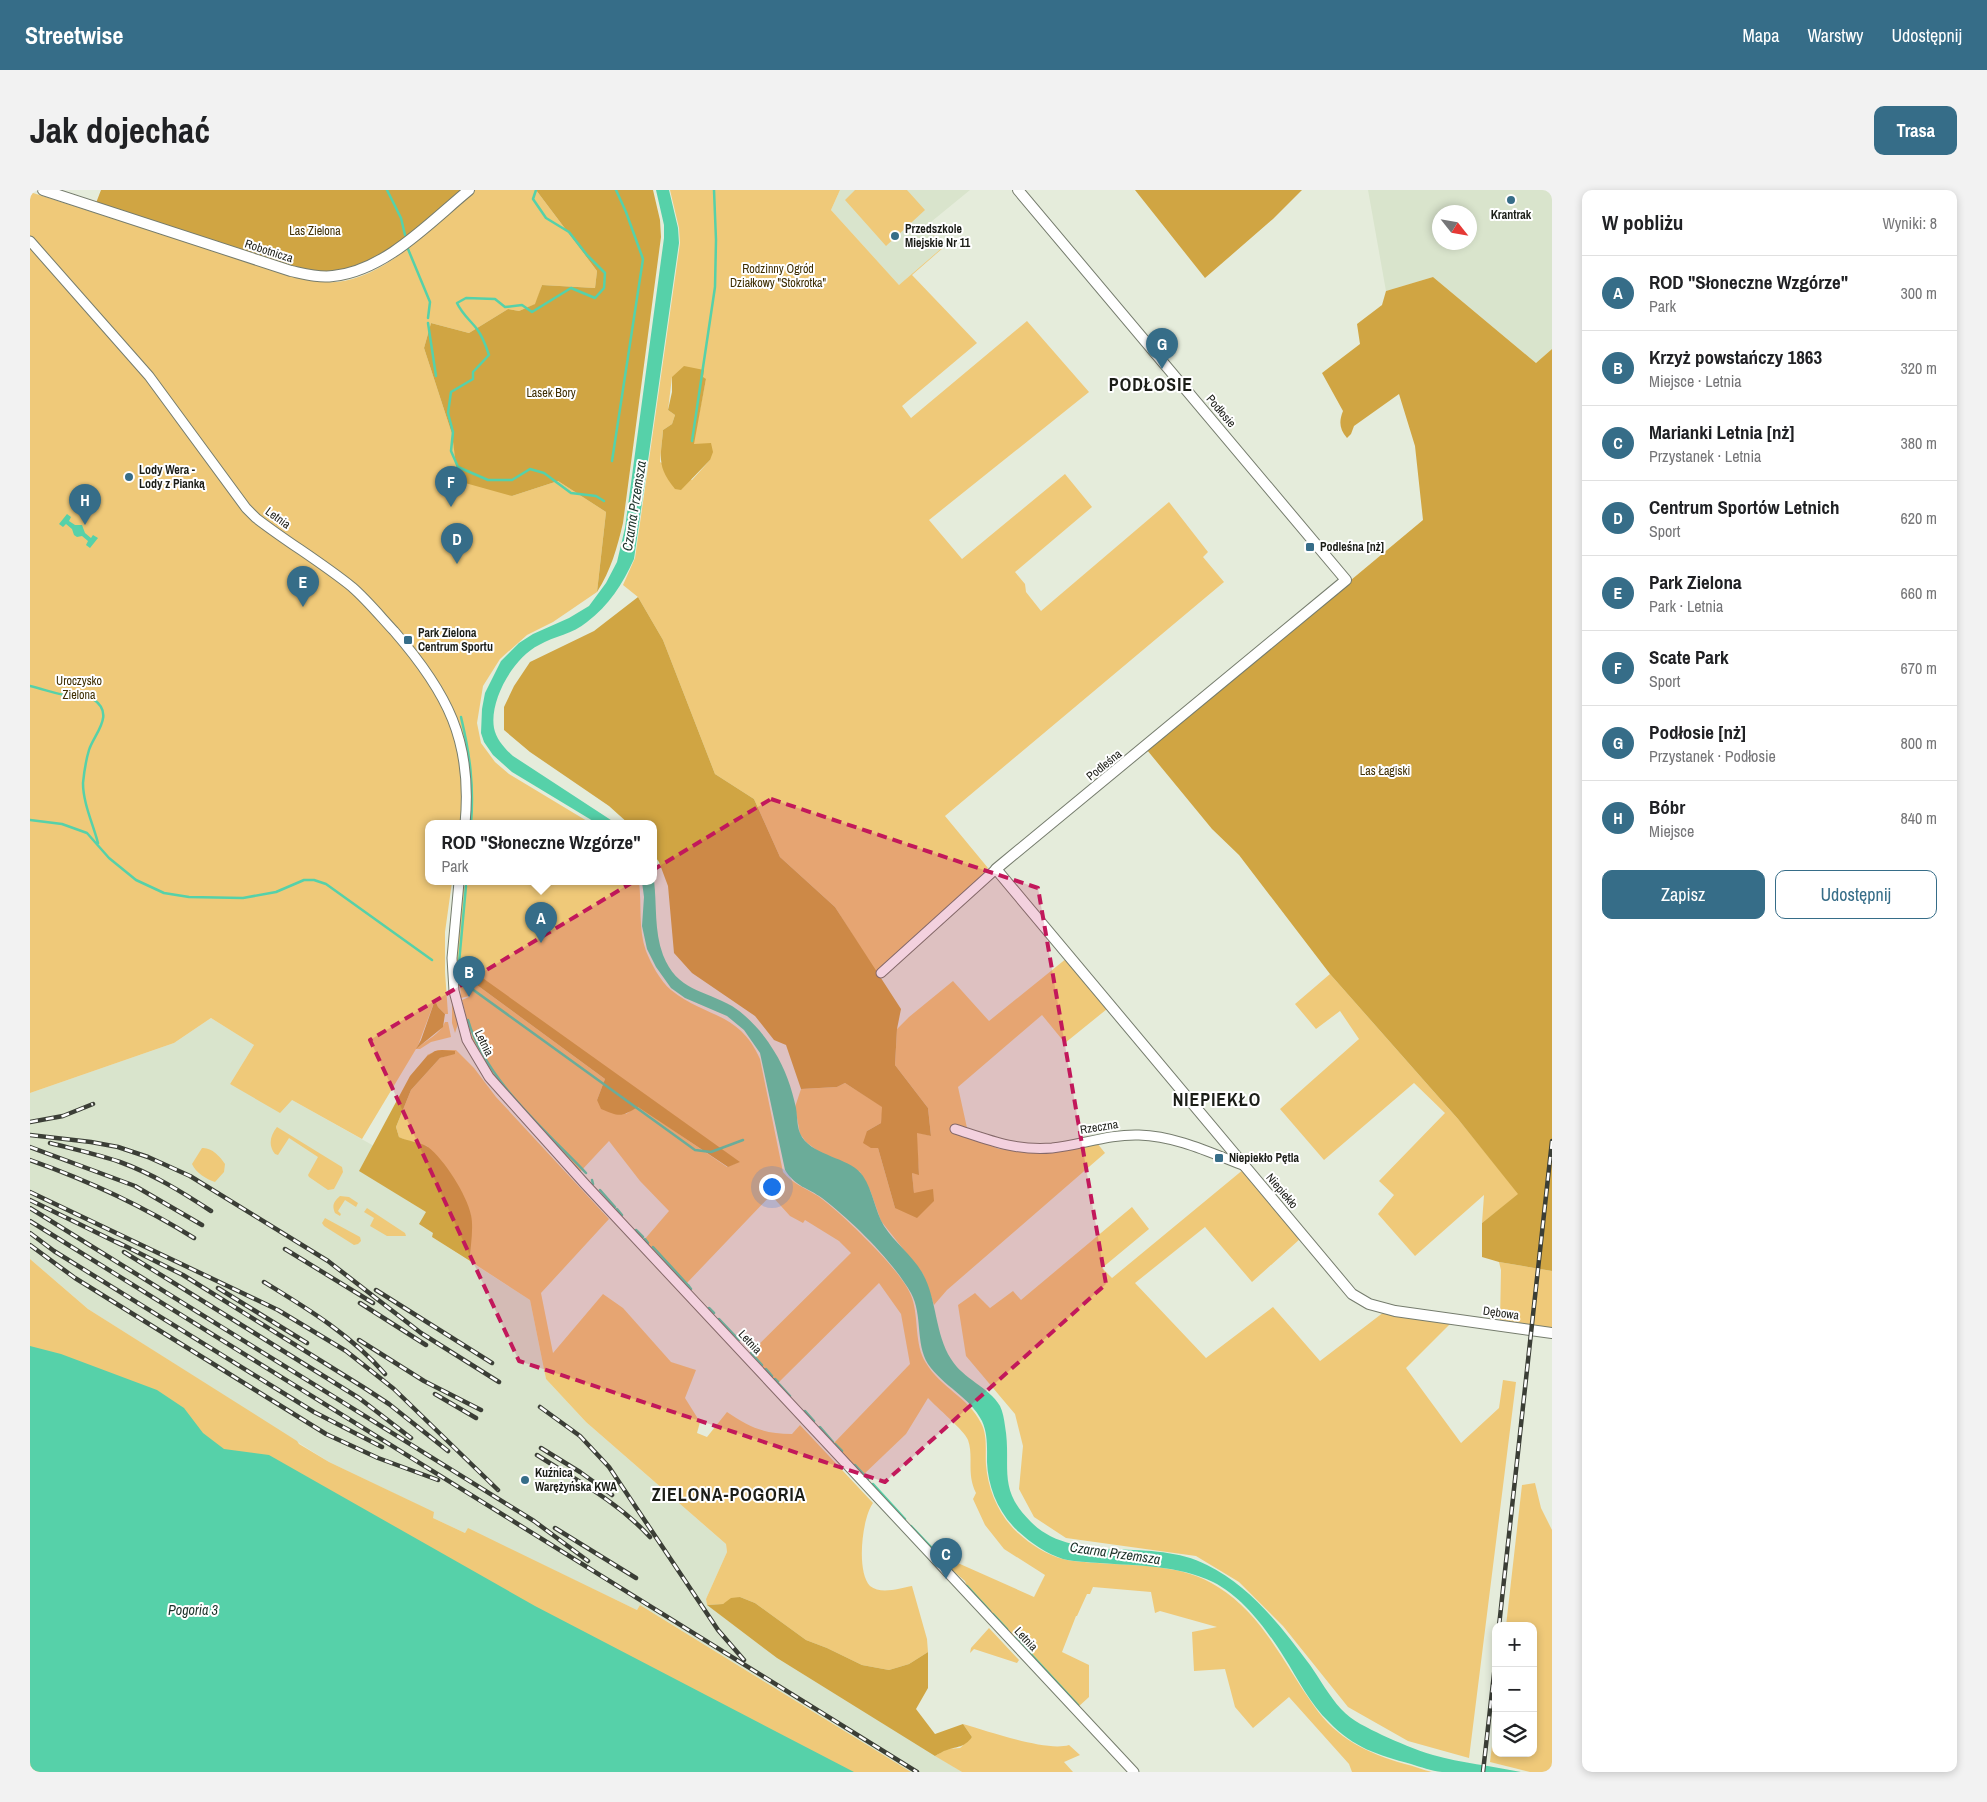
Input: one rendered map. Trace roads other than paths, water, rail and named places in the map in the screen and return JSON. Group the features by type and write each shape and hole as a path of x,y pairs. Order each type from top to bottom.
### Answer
{"street":[{"name":"Robotnicza","path":"43,190 291,271 318,277 356,272 383,260 469,190"},
{"name":"Podłosie","path":"1018,190 1346,580"},
{"name":"Letnia","path":"30,241 149,376 246,508 266,525 355,590 423,666 445,700 460,742 467,779 465,820"},
{"name":"Podleśna","path":"881,973 996,869 1346,580"},
{"name":"Niepiekło","path":"996,869 1356,1298 1395,1312 1475,1322"},
{"name":"Letnia","path":"459,885 452,958 454,991 458,1013 468,1040 489,1077 585,1184 1134,1772"},
{"name":"Rzeczna","path":"955,1129 996,1143 1018,1147 1042,1148 1064,1146 1100,1138 1134,1135 1158,1137 1203,1150 1246,1166"},
{"name":"Dębowa","path":"1475,1322 1552,1333"}],"water":[{"name":"Czarna Przemsza","path":"656,190 669,190 678,228 679,243 634,559 625,577 602,609 582,626 551,639 530,651 512,669 499,693 493,717 494,728 499,740 513,756 611,820 591,820 512,772 493,755 484,742 481,733 482,709 485,693 501,661 519,643 533,634 569,618 589,606 606,583 617,562 625,528 664,238 664,225"},
{"path":"67,514 71,517 69,521 75,525 82,525 85,533 91,538 93,535 98,538 90,548 86,545 88,541 82,536 77,537 74,535 72,529 66,524 63,527 59,524"},
{"name":"Czarna Przemsza","path":"642,885 654,885 660,946 669,967 676,976 692,988 738,1010 761,1032 770,1045 782,1064 788,1079 796,1108 799,1129 805,1141 819,1151 858,1170 863,1176 884,1226 914,1261 928,1284 942,1339 951,1359 962,1372 989,1393 1001,1408 1007,1440 1009,1487 1020,1510 1031,1522 1049,1535 1069,1543 1092,1547 1162,1552 1185,1557 1207,1565 1238,1584 1264,1609 1299,1650 1337,1704 1355,1721 1382,1735 1426,1753 1521,1772 1442,1772 1426,1769 1367,1749 1338,1731 1322,1715 1262,1625 1244,1605 1224,1588 1200,1576 1172,1569 1063,1559 1040,1548 1012,1525 1000,1509 992,1491 988,1472 986,1436 982,1421 971,1405 941,1379 928,1364 924,1356 917,1310 911,1293 893,1267 858,1229 817,1194 802,1187 789,1176 785,1170 760,1053 744,1030 727,1016 685,998 671,988 656,967 647,949 642,926 644,897"},
{"name":"Pogoria 3","path":"30,1346 61,1354 157,1390 184,1408 203,1433 224,1449 269,1455 535,1606 854,1772 30,1772"}],"waterway":[{"path":"387,190 401,218 405,235"},
{"path":"536,190 533,199 546,218 569,232 587,255 605,273 604,288 595,298 571,288 532,312 522,305 505,307 495,299 466,298 457,303 479,332 489,355 473,372 473,379 451,392 448,413 453,432 451,451 458,467 488,480 512,480 530,469 544,473 571,493 596,496 604,501"},
{"path":"612,461 643,259 616,190"},
{"path":"692,441 715,287 714,190"},
{"path":"408,249 430,302 428,318"},
{"path":"428,323 436,376"},
{"path":"30,686 66,695 91,698 100,705 103,711 102,724 88,754 83,783 86,806 98,843"},
{"path":"461,717 470,770 471,820"},
{"path":"30,820 62,824 87,833 109,858 136,880 164,893 189,897 243,898 276,892 304,880 314,880 326,884 432,960"},
{"path":"459,963 466,886"},
{"path":"459,972 461,981 695,1150 711,1152 743,1140"},
{"path":"468,1020 476,1042 502,1083 535,1121 586,1173"},
{"path":"592,1180 593,1184"},
{"path":"600,1190 615,1207"},
{"path":"617,1209 622,1215"},
{"path":"636,1230 643,1237"},
{"path":"645,1239 648,1243"},
{"path":"653,1247 687,1284"},
{"path":"688,1285 691,1289"},
{"path":"709,1308 714,1313"},
{"path":"719,1319 739,1340"},
{"path":"751,1353 762,1365"},
{"path":"766,1369 772,1376"},
{"path":"775,1379 778,1382"},
{"path":"779,1384 790,1396"},
{"path":"805,1411 814,1421"},
{"path":"820,1427 833,1442"},
{"path":"835,1444 842,1451"},
{"path":"855,1465 868,1479"},
{"path":"873,1484 905,1519"},
{"path":"911,1526 950,1567"},
{"path":"967,1586 990,1611"},
{"path":"993,1614 1007,1629"},
{"path":"1015,1637 1078,1705"}],"railway":[{"path":"30,1122 63,1116 93,1104"},
{"path":"30,1135 118,1147 148,1157 190,1176 328,1261 421,1333 499,1382"},
{"path":"1499,1622 1552,1141"},
{"path":"50,1143 103,1156 144,1172 211,1211"},
{"path":"30,1147 135,1186 202,1225"},
{"path":"30,1160 114,1194 194,1238"},
{"path":"30,1192 278,1310 346,1351 394,1389 498,1490"},
{"path":"30,1200 75,1222"},
{"path":"30,1208 534,1521 588,1561"},
{"path":"71,1220 122,1245"},
{"path":"30,1221 917,1772"},
{"path":"30,1233 54,1251 314,1412 382,1447"},
{"path":"117,1242 183,1275 363,1387 389,1404 448,1451"},
{"path":"30,1245 75,1278 326,1434 378,1458 438,1480"},
{"path":"285,1249 373,1303"},
{"path":"124,1252 359,1398 411,1438"},
{"path":"264,1282 313,1313 343,1335 385,1374"},
{"path":"218,1288 307,1343"},
{"path":"376,1290 492,1363"},
{"path":"360,1303 426,1345"},
{"path":"359,1340 424,1381 481,1410"},
{"path":"435,1394 476,1418"},
{"path":"540,1407 580,1436 609,1467 718,1630 744,1660"},
{"path":"541,1448 580,1472 612,1495"},
{"path":"537,1455 610,1502 638,1524 650,1537"},
{"path":"555,1528 636,1578"},
{"path":"1483,1772 1495,1667"}],"place":[{"name":"Krantrak","path":"1511,200"},
{"name":"Przedszkole Miejskie Nr 11","path":"895,236"},
{"name":"Podłosie [nż]","path":"1162,369"},
{"name":"Lody Wera - Lody z Pianką","path":"129,477"},
{"name":"Scate Park","path":"451,507"},
{"name":"Bóbr","path":"85,525"},
{"name":"Podleśna [nż]","path":"1310,547"},
{"name":"Centrum Sportów Letnich","path":"457,564"},
{"name":"Park Zielona","path":"303,607"},
{"name":"Park Zielona Centrum Sportu","path":"408,640"},
{"name":"ROD \"Słoneczne Wzgórze\"","path":"541,943"},
{"name":"Krzyż powstańczy 1863","path":"469,997"},
{"name":"Niepiekło Pętla","path":"1219,1158"},
{"name":"Kuźnica Warężyńska KWA","path":"525,1480"},
{"name":"Marianki Letnia [nż]","path":"946,1579"}],"district":[{"name":"PODŁOSIE","path":"1151,384"},
{"name":"NIEPIEKŁO","path":"1217,1099"},
{"name":"ZIELONA-POGORIA","path":"729,1494"}],"park label":[{"name":"Las Zielona","path":"315,231"},
{"name":"Rodzinny Ogród Działkowy \"Stokrotka\"","path":"778,276"},
{"name":"Lasek Bory","path":"551,393"},
{"name":"Uroczysko Zielona","path":"79,688"},
{"name":"Las Łagiski","path":"1385,771"}]}
